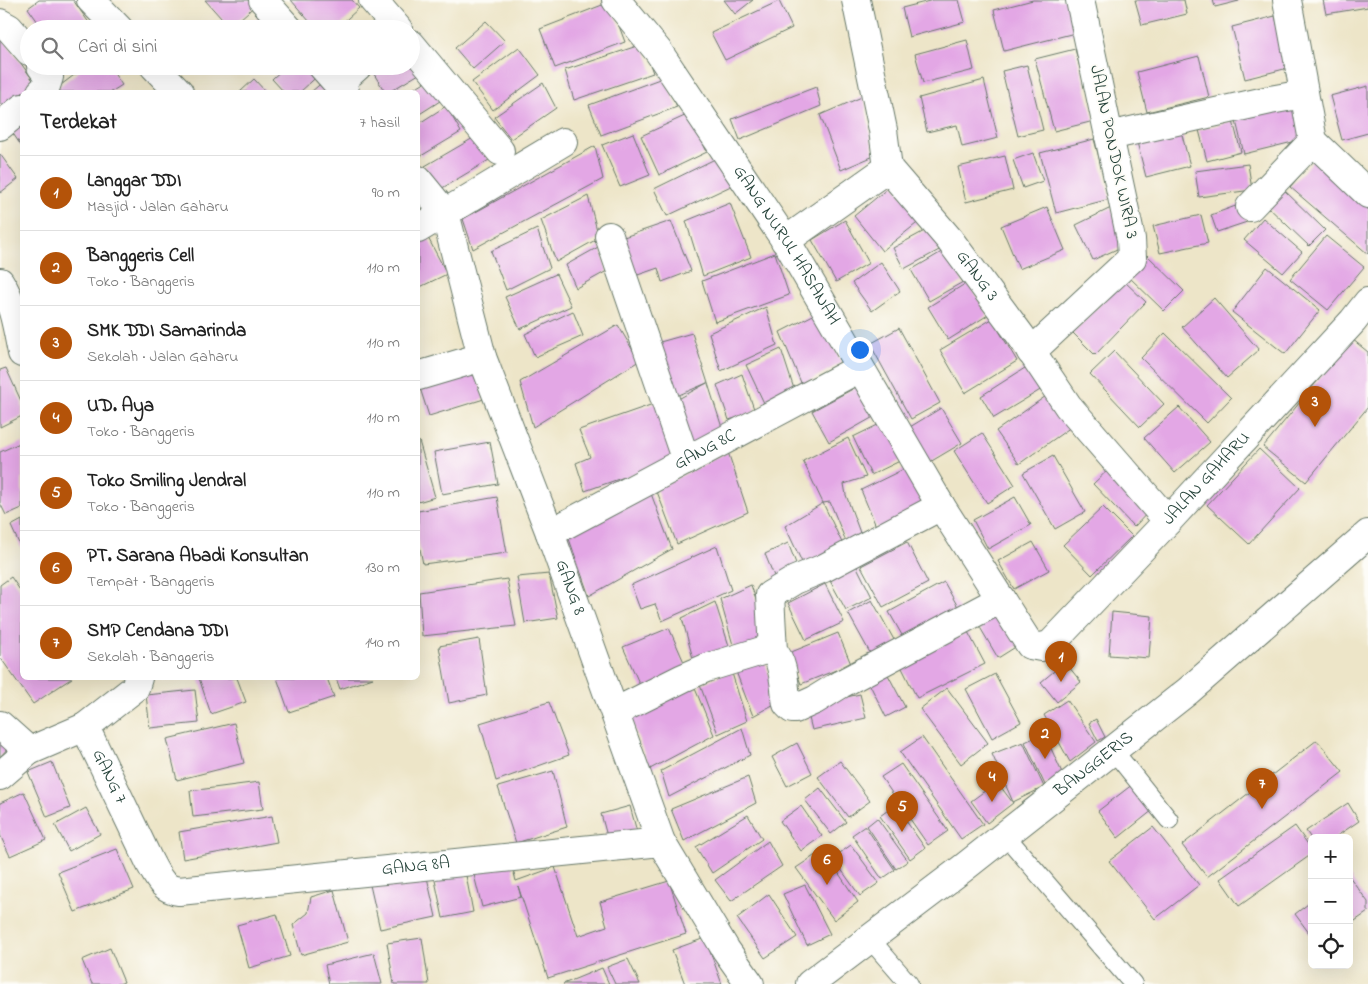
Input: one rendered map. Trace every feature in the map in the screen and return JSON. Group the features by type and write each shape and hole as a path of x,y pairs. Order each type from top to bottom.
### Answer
{"street":[{"path":"91,0 110,20"},
{"path":"263,0 281,20"},
{"path":"373,0 390,20"},
{"name":"GANG NURUL HASANAH","path":"616,0 658,51 785,241 941,506 1030,645 1040,647"},
{"path":"785,241 888,168 883,130 856,0"},
{"name":"JALAN PONDOK WIRA 3","path":"1031,352 1132,258 1131,239 1080,0"},
{"path":"1287,0 1313,141 1368,194"},
{"path":"0,23 9,28 20,41"},
{"path":"420,55 500,152"},
{"path":"44,90 49,77 48,75"},
{"path":"163,75 177,90"},
{"path":"1109,136 1304,94"},
{"path":"0,126 20,110"},
{"path":"1250,207 1313,141"},
{"path":"420,228 563,142"},
{"name":"GANG 3","path":"888,168 949,239 1068,406 1168,521"},
{"name":"GANG 8","path":"420,182 445,213 482,357 550,533 661,842 726,950 750,984"},
{"path":"609,236 686,461"},
{"path":"0,282 7,293 14,311 20,342"},
{"name":"JALAN GAHARU","path":"1040,647 1050,645 1363,318"},
{"path":"420,375 482,357"},
{"name":"GANG 8C","path":"550,533 860,368"},
{"path":"941,506 824,568 794,580 770,595 773,651 781,665 787,704 792,709 796,709 1001,599"},
{"name":"BANGGERIS","path":"810,984 1188,691 1368,534"},
{"path":"615,712 706,668 765,650 773,651"},
{"path":"0,776 29,751 85,727 135,688 137,680"},
{"path":"0,725 29,751"},
{"name":"GANG 7","path":"85,727 150,864 160,880 170,890"},
{"name":"GANG 8A","path":"170,890 661,842"}],"lane":[{"path":"1113,750 1169,820"},
{"path":"1004,835 1132,984"},
{"path":"870,939 909,984"}],"building":[{"path":"39,0 73,0 87,20 37,20 28,8"},
{"path":"205,0 255,0 258,3 239,20 223,20"},
{"path":"291,0 352,0 359,8 346,20 308,20"},
{"path":"724,0 753,0 735,14"},
{"path":"933,0 959,0 965,22 909,37 902,8"},
{"path":"1033,0 1066,0 1075,33 1004,51 994,10"},
{"path":"1135,0 1184,0 1187,14 1142,25"},
{"path":"1213,0 1239,0 1239,1 1215,7"},
{"path":"1323,0 1368,0 1368,7 1326,14"},
{"path":"779,1 792,28 725,60 711,33"},
{"path":"610,2 625,42 555,68 540,29"},
{"path":"267,10 276,20 256,20"},
{"path":"1275,16 1288,68 1245,79 1232,27"},
{"path":"486,21 505,41 473,69 455,48"},
{"path":"0,34 20,62 20,75 29,75 35,83 26,90 20,90 20,95 3,108 0,103"},
{"path":"967,40 974,70 923,83 915,54"},
{"path":"643,44 653,73 574,100 565,70"},
{"path":"519,47 540,75 493,110 472,82"},
{"path":"1075,49 1094,121 1054,131 1035,59"},
{"path":"1199,56 1209,97 1147,112 1137,72"},
{"path":"1027,65 1043,130 1018,136 1002,71"},
{"path":"74,75 115,75 122,85 114,90 59,90 57,88"},
{"path":"276,75 319,75 302,90 282,90 272,79"},
{"path":"375,75 417,75 392,90 384,90"},
{"path":"665,77 677,107 601,135 589,105"},
{"path":"254,79 264,90 242,90"},
{"path":"325,80 334,90 313,90"},
{"path":"428,80 440,101 420,114 420,90 411,90"},
{"path":"984,80 998,138 962,147 957,125 927,132 919,98"},
{"path":"543,83 556,108 511,139 494,117"},
{"path":"1368,86 1368,133 1342,140 1330,96"},
{"path":"816,87 821,106 740,140 732,119"},
{"path":"864,96 874,156 841,170 820,115"},
{"path":"1296,101 1305,139 1244,154 1235,117"},
{"path":"446,106 461,132 421,156 420,123"},
{"path":"689,114 707,152 659,175 641,136"},
{"path":"20,117 20,144 8,126"},
{"path":"1233,121 1241,152 1207,161 1199,130"},
{"path":"1181,131 1190,166 1146,177 1137,142"},
{"path":"633,133 650,175 620,187 602,145"},
{"path":"475,137 489,160 439,190 425,166"},
{"path":"1094,139 1110,199 1056,213 1040,153"},
{"path":"595,146 603,179 473,249 463,219"},
{"path":"1033,153 1043,181 1023,188 1013,160"},
{"path":"0,154 18,179 0,193"},
{"path":"1005,156 1013,190 966,202 958,167"},
{"path":"719,157 733,185 667,216 654,189"},
{"path":"1315,158 1368,204 1368,254 1290,187"},
{"path":"1248,164 1252,190 1199,197 1195,171"},
{"path":"893,184 921,220 882,251 854,216"},
{"path":"1281,187 1325,230 1309,246 1265,204"},
{"path":"588,196 599,238 556,262 541,220"},
{"path":"730,203 751,257 703,276 686,221"},
{"path":"1241,204 1247,222 1217,232 1211,215"},
{"path":"1047,207 1065,250 1019,269 1001,226"},
{"path":"1111,208 1128,244 1093,260 1076,225"},
{"path":"1201,215 1208,243 1160,253 1153,226"},
{"path":"1263,218 1302,252 1283,273 1244,240"},
{"path":"845,220 869,263 836,282 812,240"},
{"path":"671,221 691,271 662,282 658,268 632,277 621,238"},
{"path":"930,228 941,249 904,269 893,248"},
{"path":"537,229 550,268 506,290 491,251"},
{"path":"425,232 447,274 420,287 420,235"},
{"path":"1326,236 1364,267 1328,310 1290,279"},
{"path":"600,246 607,271 576,288 566,265"},
{"path":"945,250 963,282 929,301 911,270"},
{"path":"775,253 789,295 715,322 702,281"},
{"path":"1147,255 1184,291 1164,311 1127,275"},
{"path":"881,262 900,291 872,311 852,283"},
{"path":"1267,267 1320,310 1285,354 1232,312"},
{"path":"556,274 571,306 520,329 505,297"},
{"path":"1123,280 1146,302 1095,355 1073,333"},
{"path":"968,282 988,315 948,340 928,307"},
{"path":"1214,298 1259,350 1227,378 1182,327"},
{"path":"766,307 777,345 721,371 709,333"},
{"path":"573,311 583,336 535,357 525,334"},
{"path":"819,312 841,363 802,385 780,332"},
{"path":"992,319 1017,361 965,393 940,350"},
{"path":"618,325 639,361 533,427 520,382"},
{"path":"899,328 940,403 911,419 870,344"},
{"path":"692,333 724,434 688,449 673,402 707,383 672,398 653,344"},
{"path":"1165,333 1231,398 1207,423 1141,358"},
{"path":"1352,339 1368,352 1368,407 1306,482 1263,447"},
{"path":"781,349 795,392 764,403 746,365"},
{"path":"1114,351 1164,404 1140,427 1090,374"},
{"path":"474,365 484,399 429,416 420,388 420,381"},
{"path":"1028,366 1042,389 994,418 981,396"},
{"path":"6,368 20,399 20,417 0,427 0,370"},
{"path":"742,374 755,412 729,420 717,385"},
{"path":"860,385 877,415 829,442 812,411"},
{"path":"1049,394 1071,427 1019,464 996,431"},
{"path":"659,402 678,458 585,491 576,463 590,457 579,430"},
{"path":"1179,407 1210,442 1175,473 1144,438"},
{"path":"941,408 962,443 925,465 905,430"},
{"path":"886,421 904,459 871,475 853,437"},
{"path":"982,433 1015,485 987,503 954,451"},
{"path":"848,438 866,477 844,484 846,495 862,538 847,544 830,502 823,503 803,461"},
{"path":"490,442 498,484 442,494 434,452"},
{"path":"20,443 20,509 6,515 0,503 0,452"},
{"path":"420,444 435,497 420,501"},
{"path":"1259,449 1300,488 1249,544 1207,505"},
{"path":"728,452 748,512 677,544 656,489"},
{"path":"1053,456 1085,512 1055,529 1023,473"},
{"path":"1113,465 1153,507 1134,527 1093,484"},
{"path":"906,468 924,506 878,531 861,490"},
{"path":"650,491 672,549 589,596 567,533"},
{"path":"497,497 507,553 423,564 420,549 420,511"},
{"path":"1015,497 1031,525 988,549 973,520"},
{"path":"823,503 845,549 808,575 785,526"},
{"path":"1103,507 1132,536 1092,575 1063,545"},
{"path":"20,521 20,546 11,526"},
{"path":"907,542 928,583 883,607 861,566"},
{"path":"1033,542 1049,570 1014,589 998,561"},
{"path":"788,543 799,571 776,581 765,554"},
{"path":"717,546 731,590 662,621 655,604 640,609 631,585"},
{"path":"856,565 872,597 846,610 829,579"},
{"path":"549,574 558,618 525,623 517,577"},
{"path":"11,577 20,590 20,680 69,680 33,704 0,657 0,585"},
{"path":"507,579 516,626 422,636 420,592"},
{"path":"944,582 962,614 907,644 889,612"},
{"path":"825,584 844,622 806,640 788,603"},
{"path":"751,585 770,642 735,652 720,599"},
{"path":"872,600 898,647 874,660 848,613"},
{"path":"715,602 731,652 695,666 682,618"},
{"path":"1005,607 1025,641 998,658 978,624"},
{"path":"1112,612 1152,616 1149,658 1109,655"},
{"path":"669,628 687,669 643,692 623,647"},
{"path":"968,632 985,664 917,698 901,666"},
{"path":"838,633 851,664 801,684 789,653"},
{"path":"479,639 487,695 449,703 439,646"},
{"path":"764,659 778,702 753,716 735,669"},
{"path":"1065,662 1081,682 1057,702 1041,682"},
{"path":"731,670 747,721 718,734 700,685"},
{"path":"886,671 905,707 886,717 868,681"},
{"path":"995,674 1021,722 992,738 966,689"},
{"path":"200,680 238,680 246,702 211,714"},
{"path":"278,680 328,680 334,697 289,712"},
{"path":"337,680 367,680 340,689"},
{"path":"694,686 714,735 650,769 631,719"},
{"path":"947,688 988,743 961,764 920,709"},
{"path":"195,690 199,723 150,728 146,695"},
{"path":"860,694 866,718 812,730 806,706"},
{"path":"1067,700 1096,742 1070,762 1044,715"},
{"path":"549,702 569,755 496,781 480,723"},
{"path":"1096,719 1105,737 1098,741 1089,723"},
{"path":"234,723 244,763 177,780 167,739"},
{"path":"742,728 750,755 669,797 661,771"},
{"path":"1044,733 1064,777 1045,785 1025,742"},
{"path":"922,737 983,824 961,839 900,752"},
{"path":"0,739 9,747 0,757"},
{"path":"1317,740 1343,772 1207,877 1182,845"},
{"path":"1023,742 1044,787 1013,802 992,754"},
{"path":"797,743 812,773 787,786 772,757"},
{"path":"840,761 870,801 848,817 818,777"},
{"path":"52,762 70,808 47,817 28,772"},
{"path":"901,764 948,831 928,845 881,777"},
{"path":"553,771 567,827 516,843 498,787"},
{"path":"748,777 756,803 684,841 671,809"},
{"path":"259,782 263,809 193,817 190,791"},
{"path":"997,782 1013,803 987,823 971,801"},
{"path":"1133,784 1153,810 1118,838 1098,811"},
{"path":"820,788 846,822 831,834 805,800"},
{"path":"24,792 46,840 10,856 0,835 0,803"},
{"path":"1348,803 1359,821 1340,834 1308,834 1306,831"},
{"path":"895,805 925,848 910,859 880,816"},
{"path":"630,806 637,832 608,840 601,814"},
{"path":"801,806 822,836 801,851 780,821"},
{"path":"86,808 100,834 69,851 55,825"},
{"path":"748,815 762,839 712,873 696,847"},
{"path":"272,816 277,842 183,859 179,832"},
{"path":"877,818 908,861 896,869 867,826"},
{"path":"865,826 895,870 882,879 852,835"},
{"path":"1295,826 1308,844 1308,857 1239,906 1220,879"},
{"path":"1153,827 1199,885 1155,919 1109,861"},
{"path":"768,841 782,866 731,901 715,880"},
{"path":"851,845 879,883 860,896 833,858"},
{"path":"117,849 134,889 75,912 58,872"},
{"path":"823,850 858,902 834,920 796,868"},
{"path":"511,862 516,881 555,867 578,936 607,926 600,902 669,881 686,934 548,978 518,886 521,897 482,907 473,871"},
{"path":"464,865 473,912 443,918 433,871"},
{"path":"426,873 436,917 380,929 370,885"},
{"path":"1353,881 1368,902 1368,912 1353,922"},
{"path":"805,885 830,934 807,945 783,894"},
{"path":"334,890 348,942 301,955 293,925 308,913 311,897"},
{"path":"769,894 797,937 765,958 737,918"},
{"path":"1308,904 1308,932 1295,914"},
{"path":"277,914 290,956 249,968 237,925"},
{"path":"422,938 429,984 394,984 387,943"},
{"path":"705,938 722,984 685,984 672,950"},
{"path":"110,948 124,982 119,984 92,984 82,960"},
{"path":"374,953 382,984 329,984 325,965"},
{"path":"628,959 640,984 615,984 607,967"},
{"path":"602,968 609,984 563,984"}],"place":[{"name":"SMK DDI Samarinda","path":"1315,427"},
{"name":"Langgar DDI","path":"1061,682"},
{"name":"Banggeris Cell","path":"1045,759"},
{"name":"UD. Aya","path":"992,802"},
{"name":"SMP Cendana DDI","path":"1262,809"},
{"name":"Toko Smiling Jendral","path":"902,832"},
{"name":"PT. Sarana Abadi Konsultan","path":"827,885"}]}
